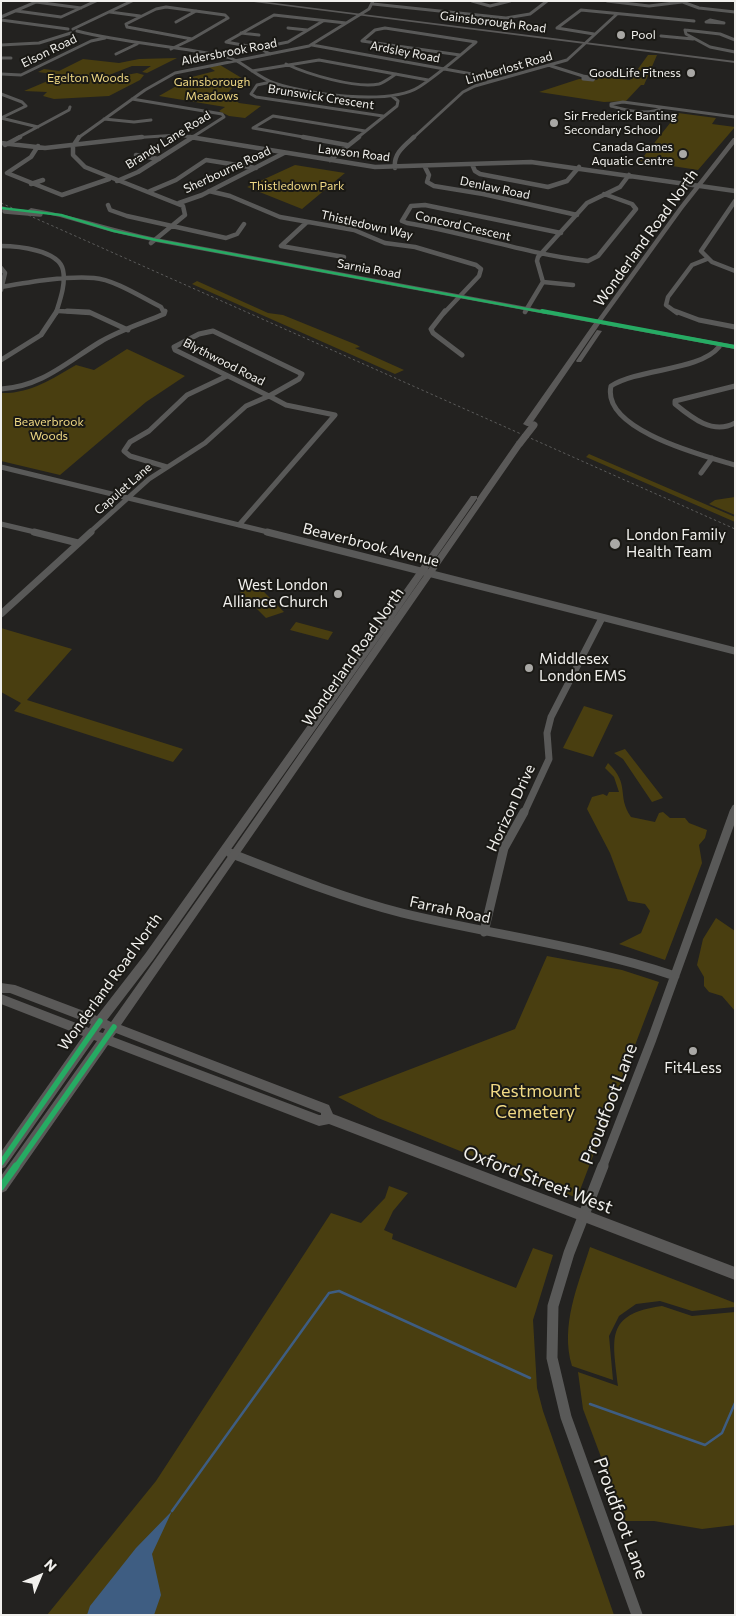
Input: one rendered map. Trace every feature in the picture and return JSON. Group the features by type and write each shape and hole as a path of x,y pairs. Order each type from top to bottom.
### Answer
{"main road":[{"name":"Gainsborough Road","path":"248,1 735,62"},
{"name":"Wonderland Road North","path":"1,1187 114,1027 230,853 600,323 735,139"},
{"name":"Wonderland Road North","path":"701,185 735,147"},
{"name":"Sarnia Road","path":"2,209 40,214 154,241 735,349"},
{"name":"Sarnia Road","path":"2,209 31,210 61,215 154,241"},
{"name":"Sarnia Road","path":"600,323 735,349"},
{"name":"Wonderland Road North","path":"1,1163 100,1021 230,853"},
{"name":"Oxford Street West","path":"1,988 11,988 100,1021 325,1109 329,1118"},
{"name":"Oxford Street West","path":"1,999 320,1120 329,1118 735,1274"}],"street":[{"path":"17,11 61,17 96,1"},
{"path":"1,45 39,43 71,31 132,1"},
{"path":"472,1 476,4 500,6 510,1"},
{"path":"372,3 506,18 530,14 547,1"},
{"path":"607,1 649,6 681,2 706,9 735,12"},
{"path":"1,19 37,2 82,8"},
{"name":"Aldersbrook Road","path":"73,146 79,137 104,119 132,99 175,73 312,45 358,15 372,3"},
{"path":"171,49 192,39 228,18 225,15 166,7 156,9 125,26 192,39"},
{"path":"685,30 706,9"},
{"path":"176,22 196,11"},
{"path":"594,34 557,28 578,11 694,21"},
{"path":"110,12 141,16"},
{"name":"Limberlost Road","path":"395,168 394,162 399,150 439,116 454,100 475,86 567,60 618,14"},
{"path":"270,54 259,48 226,42 274,15 346,23"},
{"path":"1,19 82,32 137,44 221,55 236,60 270,82 288,87 356,97 392,96 414,91 442,70 460,55 476,41 385,28 375,30 362,40 460,55"},
{"path":"711,20 724,24 720,24 706,22 711,20"},
{"path":"259,48 288,42 323,21"},
{"path":"715,34 724,24"},
{"path":"288,28 307,30"},
{"path":"685,30 715,34 735,40"},
{"path":"685,30 686,34 693,39 710,47 735,52"},
{"path":"241,32 259,35"},
{"path":"661,36 693,39"},
{"name":"Elson Road","path":"1,74 20,77 91,41 105,38"},
{"path":"116,54 137,44"},
{"name":"Ardsley Road","path":"312,45 472,74 493,81"},
{"path":"1,58 11,58"},
{"path":"252,71 312,60 428,80"},
{"path":"286,64 303,73 368,84 381,83 396,74"},
{"path":"551,66 583,76"},
{"name":"Brunswick Crescent","path":"270,82 257,85 251,94 256,97 383,116"},
{"path":"1,94 22,102 26,106 1,118"},
{"path":"330,160 399,103 392,96"},
{"name":"Brandy Lane Road","path":"117,181 138,172 224,115 132,99"},
{"path":"616,102 735,117"},
{"path":"1,147 69,110 70,107"},
{"path":"347,145 253,128 263,120 273,116 365,131"},
{"path":"1,118 38,127"},
{"path":"104,119 134,122 151,120"},
{"name":"Lawson Road","path":"1,143 73,146 147,136 192,137 284,153 395,168 531,162 735,191"},
{"path":"38,146 31,157 7,171 9,175 62,195 109,179"},
{"path":"73,146 73,155 77,161 109,179 150,191 179,203 185,211 185,215 176,225 154,241"},
{"name":"Sherbourne Road","path":"179,203 209,191 284,153"},
{"path":"136,155 159,159"},
{"path":"150,191 176,180 206,160 217,160 256,168"},
{"path":"472,164 475,171 480,174 548,186 567,181 579,168"},
{"name":"Denlaw Road","path":"426,167 429,176 427,182 434,186 483,194 577,215"},
{"path":"525,310 543,282 537,261 542,253 593,199 620,187 629,175"},
{"path":"31,184 43,180"},
{"name":"Thistledown Way","path":"209,191 230,196 280,216 354,230 385,242 415,247 476,265 481,269 479,276 458,298"},
{"path":"542,253 582,260 592,260 598,256 636,209 632,204 604,194"},
{"path":"735,201 701,251 707,259 735,271"},
{"path":"108,205 110,210 127,216 176,225 226,238 237,234 244,224"},
{"name":"Concord Crescent","path":"542,253 503,246 439,228 407,223 402,221 402,218 411,206 425,205 561,233"},
{"path":"307,222 281,246 344,257"},
{"path":"1,246 31,249 50,256 63,269 59,311 50,326 36,339 1,360"},
{"path":"707,259 692,265 668,297 666,305 675,313 691,319 734,325"},
{"path":"1,268 5,273 1,292"},
{"path":"1,389 18,388 36,382 65,367 101,341 164,314 165,309 101,279 63,280 2,287"},
{"path":"543,282 573,284"},
{"path":"458,298 431,329 433,333 462,355"},
{"path":"59,311 89,312 128,330"},
{"name":"Blythwood Road","path":"239,525 335,415 286,405 174,350 174,347 199,334 213,331 302,374 299,380 269,396"},
{"path":"719,347 714,353 704,359 624,378 611,386 609,398 614,408 656,440 735,465"},
{"path":"167,467 130,456 124,451 130,442 149,431 187,395 227,376"},
{"path":"735,386 685,396 675,401 675,404 702,422 724,427 735,423"},
{"name":"Capulet Lane","path":"1,614 149,479 205,443 246,406 269,396"},
{"path":"701,473 712,458"},
{"name":"Beaverbrook Avenue","path":"1,467 427,572 735,651"},
{"path":"1,524 78,543"},
{"name":"Horizon Drive","path":"484,932 504,848 519,823 547,765 547,733 551,717 602,618"},
{"name":"Proudfoot Lane","path":"636,1615 566,1417 552,1358 553,1306 569,1253 675,976 735,808"},
{"name":"Farrah Road","path":"230,853 306,882 400,913 484,932 630,960 675,976"}],"green space":[{"path":"648,55 657,55 644,85 641,85 626,101 604,102 539,92 579,79 597,80 599,77 630,80"},
{"name":"Egelton Woods","path":"177,58 147,73 142,72 151,66 132,66 109,75 110,78 137,73 144,75 140,80 109,96 54,99 43,96 47,92 24,91 50,80 53,74 38,72 44,69 59,71 83,59 119,63 139,59"},
{"name":"Gainsborough Meadows","path":"220,65 245,80 238,81 228,93 239,103 261,106 245,118 229,116 219,111 225,107 159,96 192,77 215,71 209,67"},
{"path":"678,113 716,118 712,124 735,127 698,170 640,161"},
{"name":"Thistledown Park","path":"295,165 345,173 302,209 247,187"},
{"path":"197,281 268,313 283,315 357,345 360,347 355,348 404,370 395,374 192,284"},
{"name":"Beaverbrook Woods","path":"127,349 185,376 146,402 60,475 1,461 1,393 12,393 31,388 76,365 94,370"},
{"path":"589,454 735,517 735,522 586,457"},
{"path":"735,497 735,515 709,504 715,500"},
{"path":"258,586 284,612 266,618 240,592"},
{"path":"296,622 333,632 328,640 290,630"},
{"path":"1,628 72,649 27,700 183,749 173,762 14,711 21,703 1,692"},
{"path":"584,706 613,715 593,757 563,748"},
{"path":"625,749 663,798 652,802 623,759 614,753"},
{"path":"608,763 619,778 624,802 631,817 655,822 659,813 663,812 670,818 685,818 689,823 707,830 705,838 699,845 702,863 665,960 619,944 641,933 650,911 645,904 628,901 610,853 587,809 592,797 603,794 607,796 609,792 619,792 614,777 605,768"},
{"path":"716,918 735,931 735,1011 722,996 709,992 704,986 704,977 697,965 703,939"},
{"name":"Restmount Cemetery","path":"547,956 622,970 659,982 577,1198 378,1118 338,1097 515,1029"},
{"path":"389,1186 408,1193 393,1211 384,1230 393,1234 392,1239 516,1288 533,1248 553,1255 533,1320 537,1388 543,1411 614,1615 47,1615 156,1481 331,1213 361,1223 385,1198"},
{"path":"590,1247 735,1303 735,1307 692,1311 660,1301 636,1304 619,1316 609,1336 613,1380 572,1366 568,1336 569,1321"},
{"path":"662,1306 692,1316 735,1312 735,1525 702,1529 654,1521 625,1521 583,1409 578,1372 618,1386 614,1342 616,1331 621,1322 630,1315"}],"water":[{"path":"172,1511 152,1554 161,1595 154,1615 87,1615 90,1606 136,1548"}],"waterway":[{"path":"172,1511 329,1293 339,1291 530,1378"},
{"path":"590,1404 705,1445 722,1433 735,1403"}],"railway":[{"path":"1,203 735,529"}],"cycle path":[{"path":"1,208 61,215 114,231 156,240 735,347"},
{"path":"1,1163 100,1021"},
{"path":"1,1187 114,1027"}],"place":[{"name":"Pool","path":"621,35"},
{"name":"GoodLife Fitness","path":"691,73"},
{"name":"Sir Frederick Banting Secondary School","path":"554,123"},
{"name":"Canada Games Aquatic Centre","path":"683,154"},
{"name":"London Family Health Team","path":"615,544"},
{"name":"West London Alliance Church","path":"338,594"},
{"name":"Middlesex London EMS","path":"529,668"},
{"name":"Fit4Less","path":"693,1051"}]}
